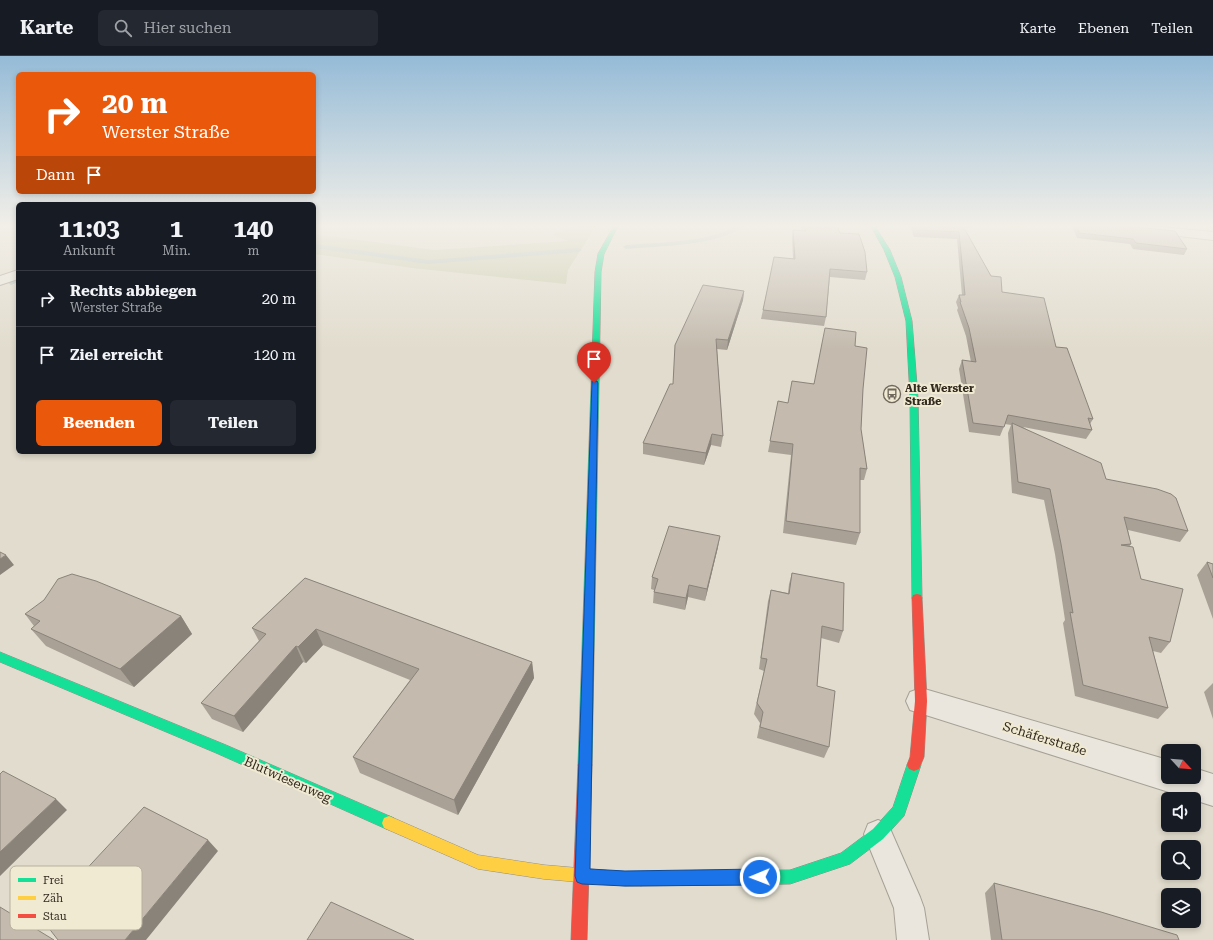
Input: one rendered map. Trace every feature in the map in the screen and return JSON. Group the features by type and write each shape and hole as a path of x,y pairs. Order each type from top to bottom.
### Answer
{"street":[{"path":"579,940 599,267"},
{"path":"582,876 625,879 790,876 845,859 878,834 899,811 917,757 921,701 916,585 914,398 909,321 898,277 894,267"},
{"path":"0,282 16,275"},
{"name":"Blutwiesenweg","path":"0,657 221,749 478,862 582,876"},
{"name":"Schäferstraße","path":"921,701 1161,774"},
{"path":"1194,784 1213,790"}],"lane":[{"path":"878,834 909,908 913,940"}],"green space":[{"path":"407,267 570,267 566,284"}],"building":[{"path":"772,267 867,267 867,272 830,269 826,317 763,310"},
{"path":"962,267 986,267 991,276 1001,277 1002,292 1044,298 1056,347 1067,348 1093,419 1088,418 1092,430 1008,415 1004,427 973,423 962,360 976,362 969,328 960,302 959,295 965,295"},
{"path":"703,285 744,291 728,340 716,339 723,436 712,434 706,453 643,443 670,384 673,384 675,345"},
{"path":"825,328 856,332 855,346 867,348 861,429 867,469 860,468 860,533 786,521 793,444 770,441 778,401 788,403 792,381 814,384"},
{"path":"1012,423 1101,463 1106,479 1157,489 1171,494 1176,498 1188,531 1124,517 1131,544 1121,545 1133,547 1141,579 1183,589 1170,642 1149,637 1168,708 1083,685 1070,612 1073,613 1050,489 1018,482"},
{"path":"669,526 720,536 707,589 689,585 686,598 654,592 658,579 652,577"},
{"path":"0,552 6,555 0,559"},
{"path":"1207,562 1213,564 1213,578"},
{"path":"792,573 844,583 843,631 822,626 817,686 835,691 829,747 760,727 763,712 757,703 767,659 761,658 771,590 789,594"},
{"path":"72,574 96,581 181,616 120,669 31,629 40,621 25,614 44,600 58,579"},
{"path":"305,578 532,662 454,800 353,757 419,669 316,629 298,647 296,646 234,716 201,703 266,634 252,628"},
{"path":"3,771 56,799 0,852 0,774"},
{"path":"144,807 208,840 142,920 142,866 89,866"},
{"path":"994,883 1101,912 1177,935 1179,940 1002,940"},
{"path":"331,902 414,940 307,940"},
{"path":"0,907 10,913 10,930 38,930 54,940 0,940"},
{"path":"50,930 133,930 125,940 58,940"}],"waterway":[{"path":"11,283 16,281"}],"traffic: fast":[{"path":"585,765 599,267"},
{"path":"894,267 898,277 909,321 914,398 917,598"},
{"path":"0,657 221,749 389,823"},
{"path":"641,879 790,877 845,859 878,834 899,811 914,765"}],"traffic: slow":[{"path":"389,823 478,862 544,872 641,879"}],"traffic: jam":[{"path":"914,765 917,757 921,701 917,598"},
{"path":"579,940 585,765"}],"place":[{"name":"Alte Werster Straße","path":"892,394"}],"route":[{"path":"594,383 582,876 625,879 760,877"}]}
